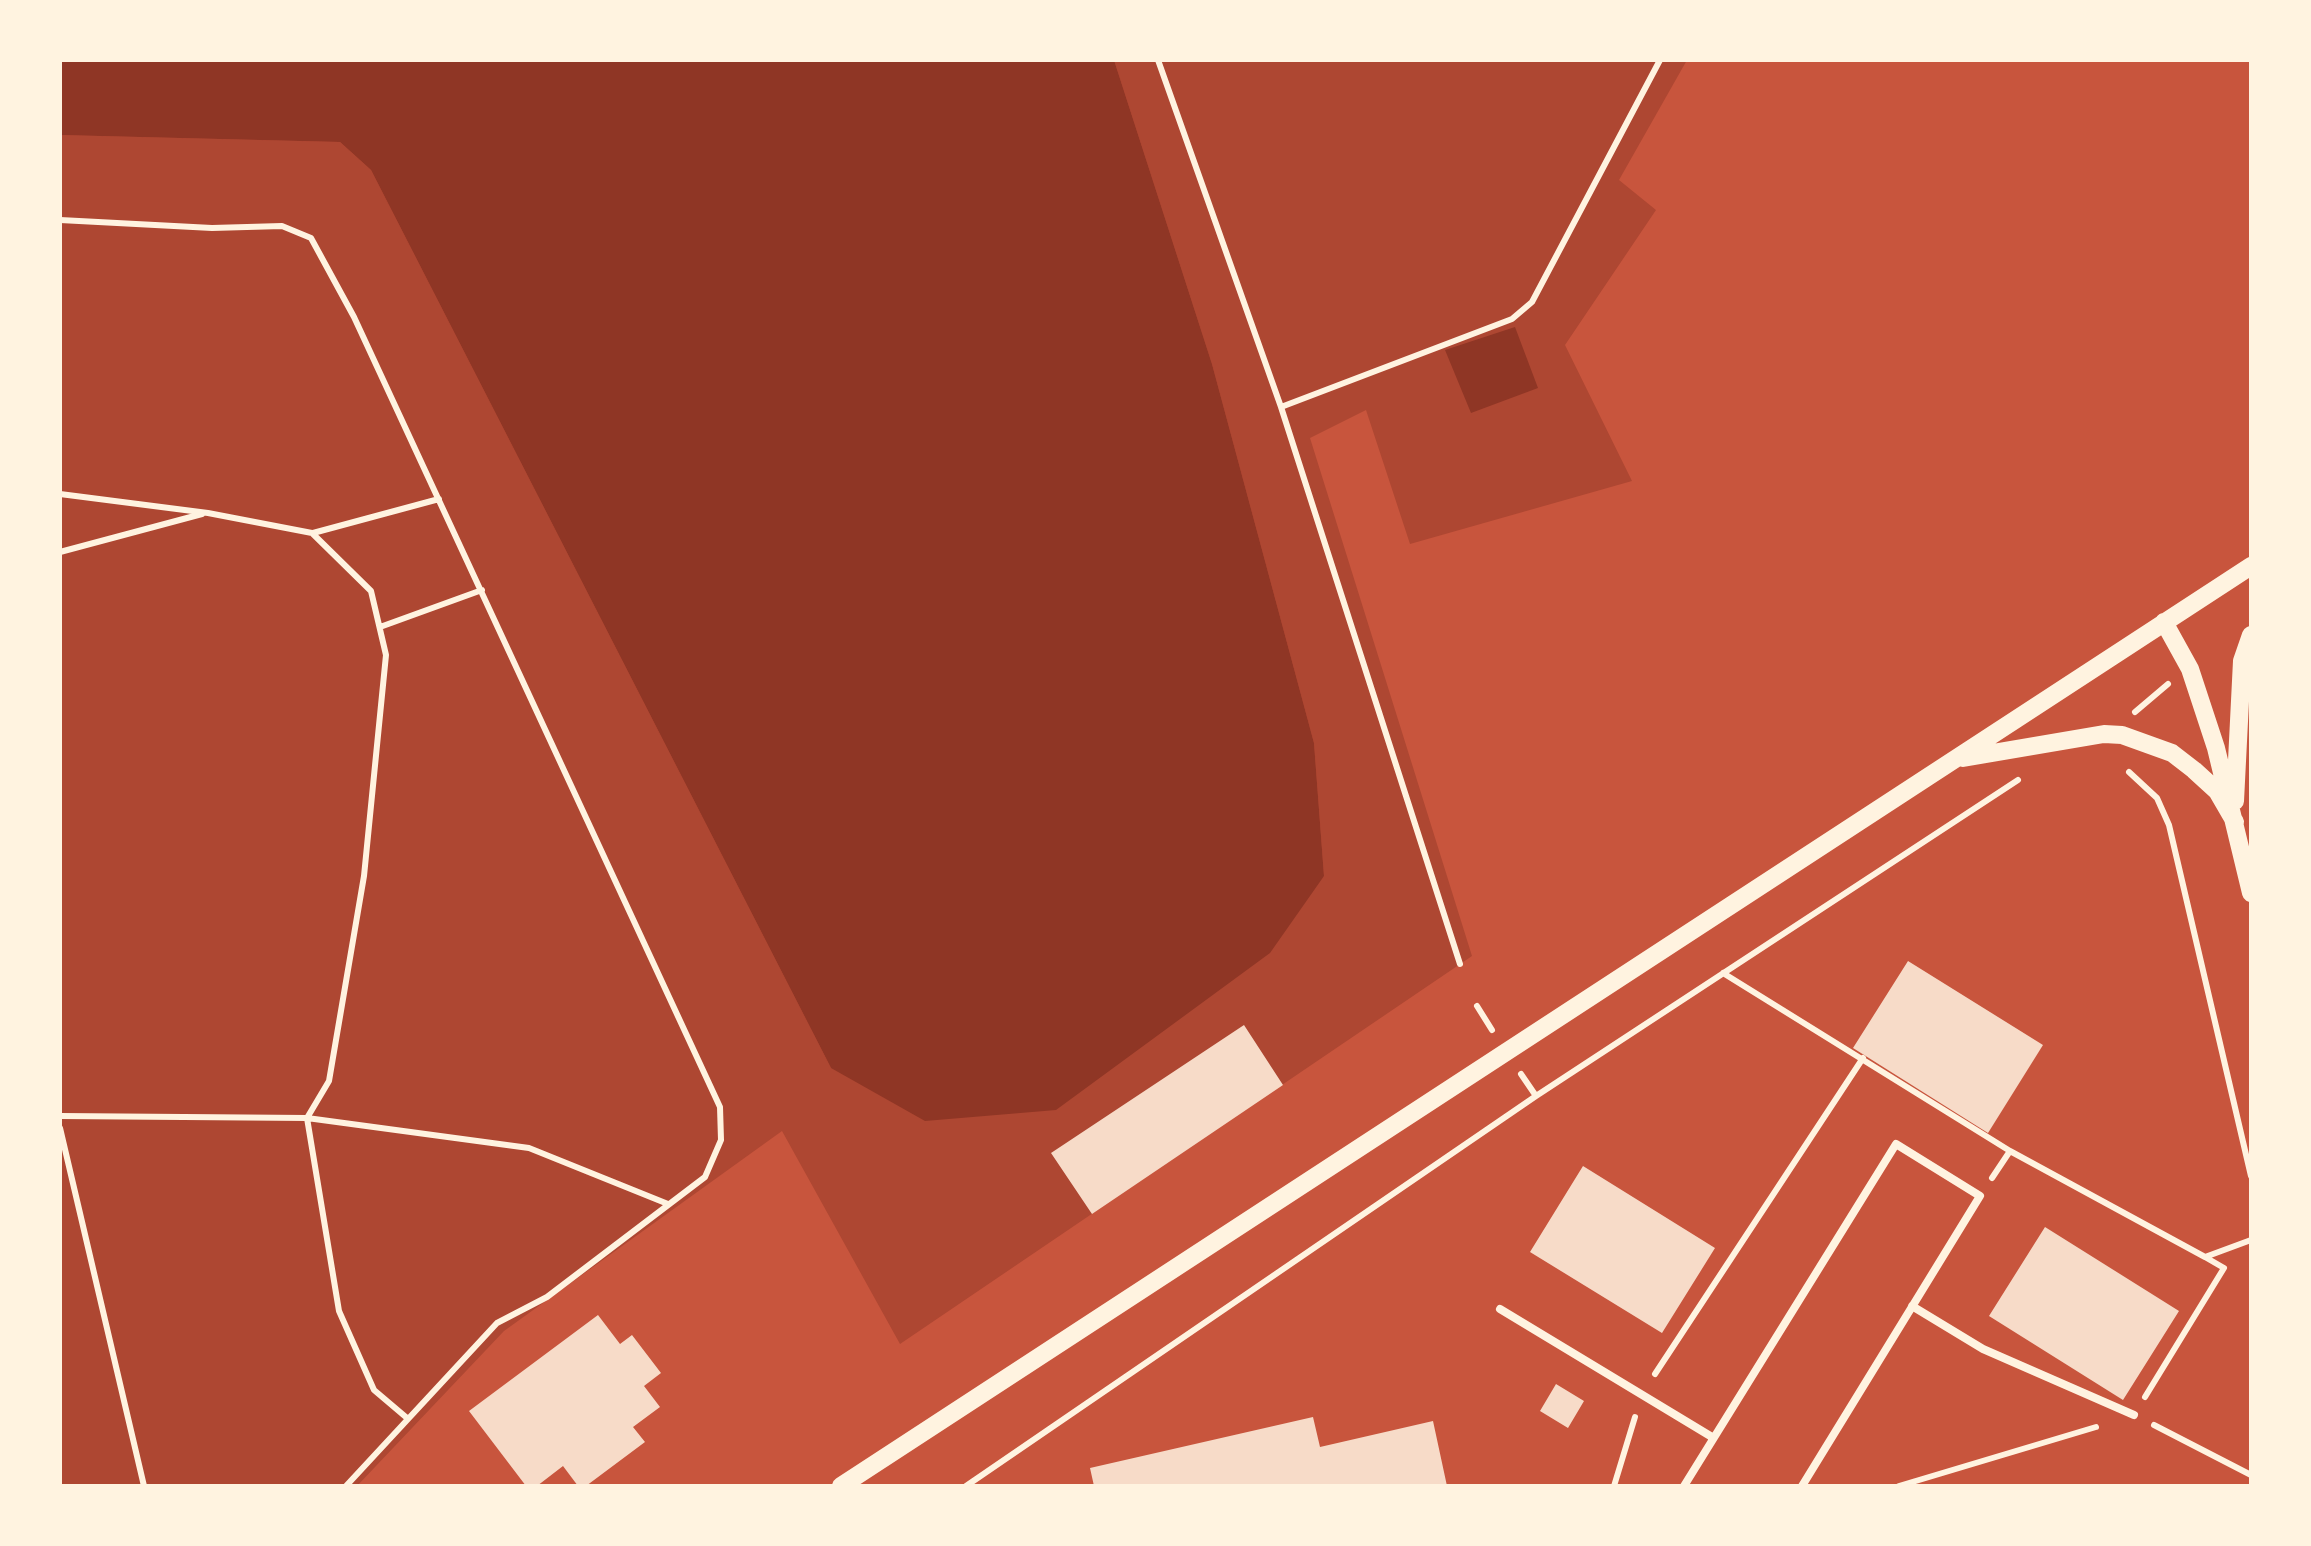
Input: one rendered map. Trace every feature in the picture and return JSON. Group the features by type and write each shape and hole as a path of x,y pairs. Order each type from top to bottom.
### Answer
{"street":[{"path":"841,1486 2251,566"},
{"path":"2164,622 2190,669 2235,822 2251,892"},
{"path":"2235,822 2238,697 2242,661 2251,635"},
{"path":"1953,760 2104,734 2122,735 2172,753 2216,790 2235,822"}],"lane":[{"path":"1684,1486 1896,1144 1980,1196 1802,1486"},
{"path":"1912,1306 1983,1349 2134,1415"},
{"path":"1500,1309 1712,1437"}],"path":[{"path":"1158,60 1281,407 1460,964"},
{"path":"1281,407 1512,319 1532,302 1660,60"},
{"path":"60,220 212,228 282,226 310,238 354,316 720,1107 721,1140 705,1177 547,1297 496,1323 346,1486"},
{"path":"60,494 208,512 312,533 440,499"},
{"path":"60,552 208,512"},
{"path":"312,533 372,591 386,656 364,876 329,1082 307,1118 338,1312 374,1390 408,1418"},
{"path":"380,627 482,590"},
{"path":"2126,720 2166,685"},
{"path":"2116,764 2139,777 2157,798 2169,826 2251,1176"},
{"path":"966,1486 1723,973 2034,772"},
{"path":"1723,973 2010,1151 2224,1268 2134,1415 1899,1486"},
{"path":"1614,1486 1641,1394 1863,1058"},
{"path":"60,1116 307,1118 529,1148 669,1204"},
{"path":"60,1128 144,1486"},
{"path":"2205,1257 2251,1240"},
{"path":"2134,1415 2251,1475"}],"shaded area":[{"path":"60,60 1114,60 1212,364 1314,743 1324,876 1270,953 1056,1110 925,1121 831,1068 371,170 340,142 60,135"},
{"path":"1114,60 1687,60 1619,180 1656,210 1565,345 1632,481 1410,544 1366,410 1310,438 1472,956 900,1344 782,1131 504,1331 357,1486 60,1486 60,135 340,142 371,170 831,1068 1324,876 1314,743 1212,364"},
{"path":"1515,327 1538,388 1471,413 1445,350"}],"building":[{"path":"1908,961 2043,1045 1988,1133 1853,1048"},
{"path":"1244,1025 1283,1085 1092,1214 1051,1153"},
{"path":"1583,1166 1715,1248 1662,1333 1530,1252"},
{"path":"2045,1227 2179,1311 2123,1400 1989,1316"},
{"path":"598,1315 620,1344 632,1335 661,1373 644,1386 660,1407 633,1427 645,1442 586,1486 578,1486 563,1466 537,1486 526,1486 469,1411"},
{"path":"1556,1384 1584,1401 1568,1428 1540,1411"},
{"path":"1313,1417 1320,1447 1433,1421 1447,1486 1094,1486 1090,1468"}]}
